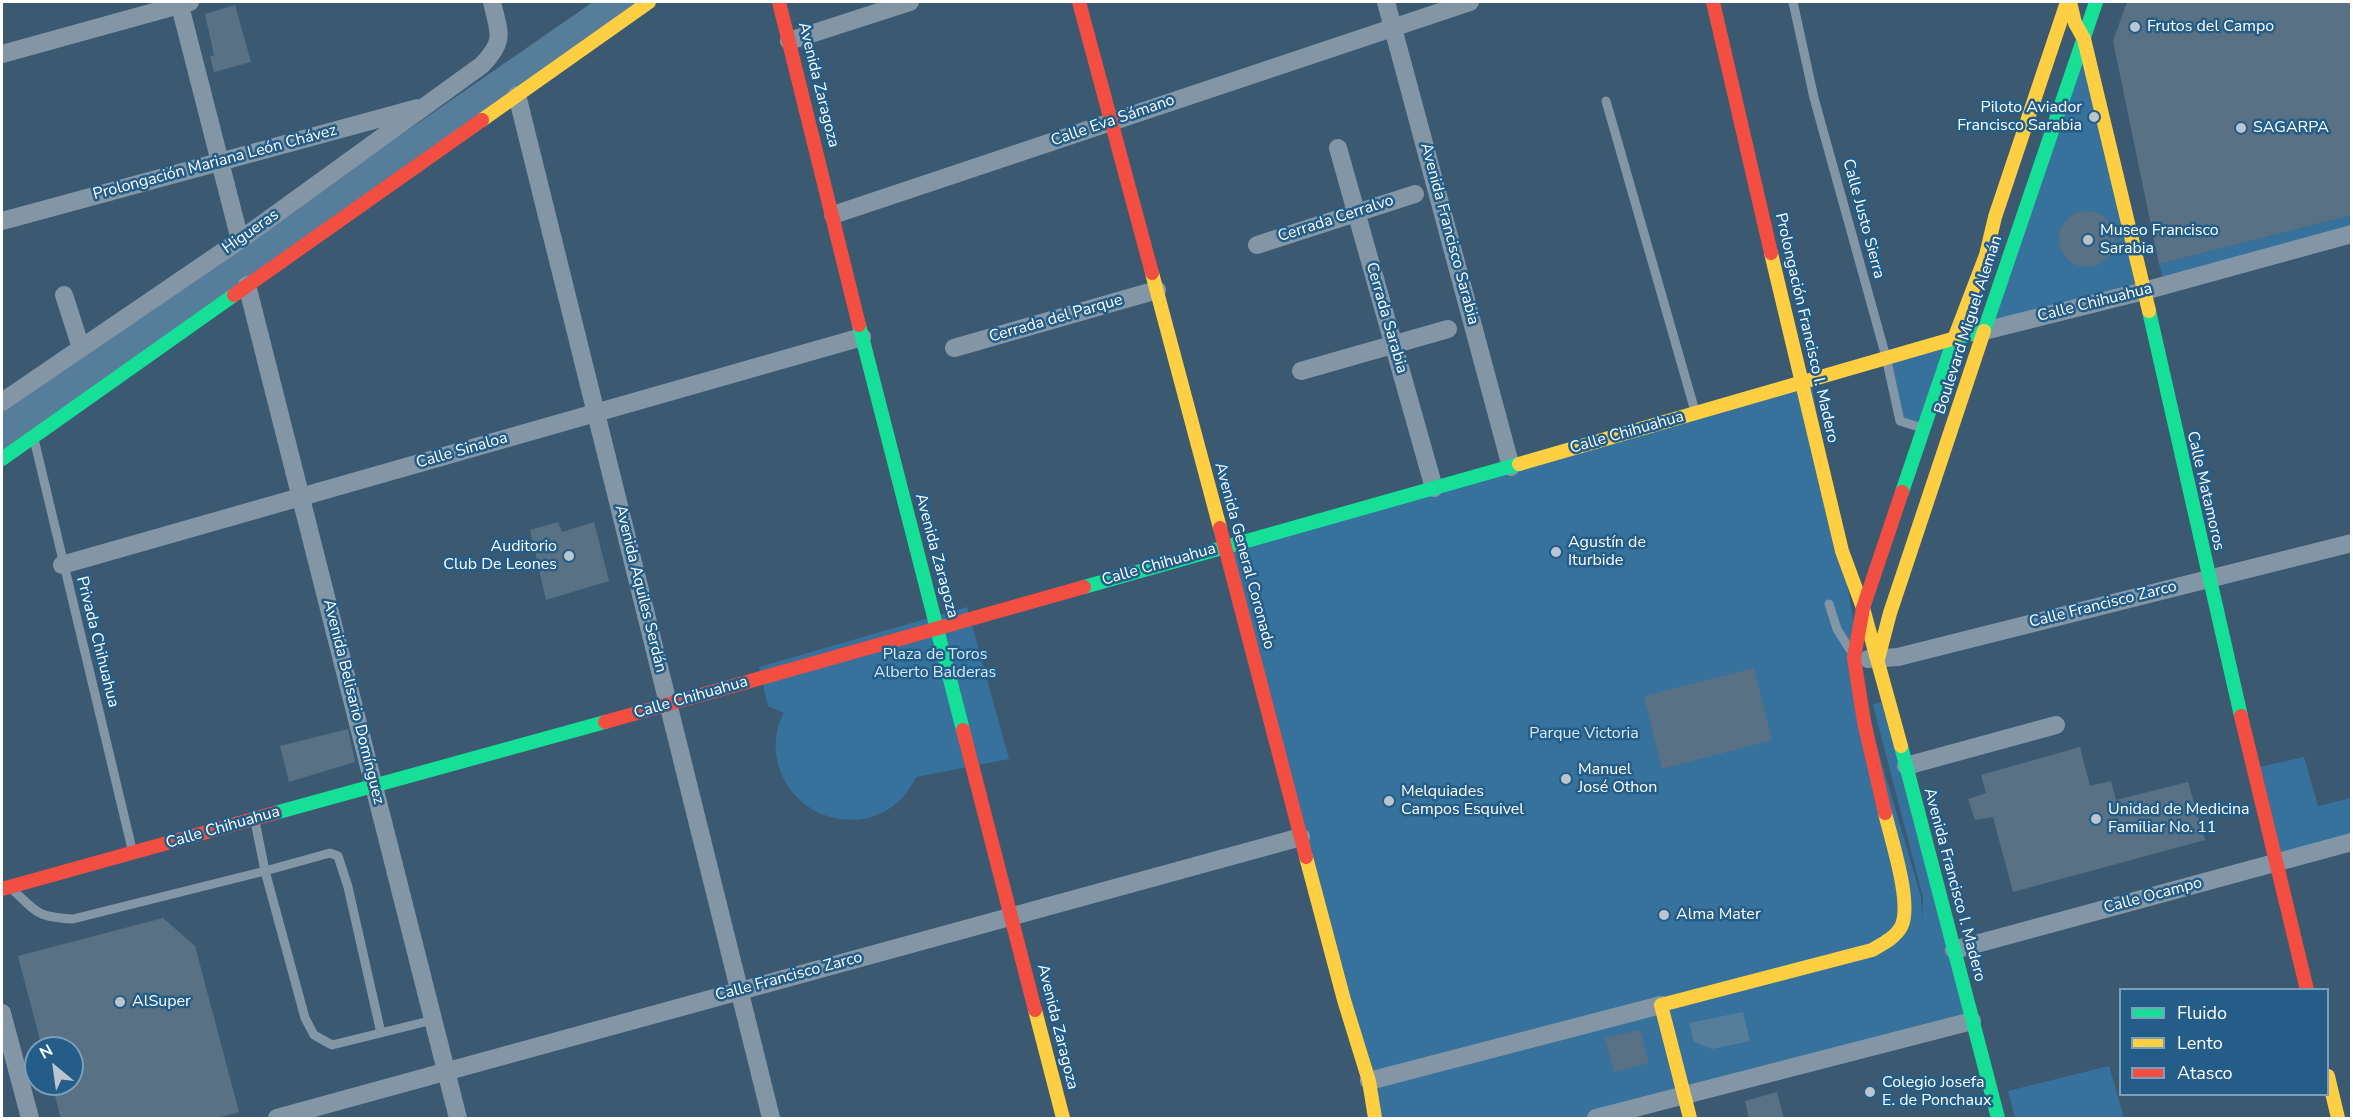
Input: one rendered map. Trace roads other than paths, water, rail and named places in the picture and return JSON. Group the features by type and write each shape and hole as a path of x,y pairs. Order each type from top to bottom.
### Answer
{"main road":[{"path":"2,459 649,2"},
{"name":"Avenida Zaragoza","path":"779,2 834,215 862,337 939,629 1063,1119"},
{"name":"Avenida General Coronado","path":"1079,2 1344,1000 1369,1081 1375,1119"},
{"name":"Prolongación Francisco I. Madero","path":"1713,2 1842,551 1863,608 1878,660"},
{"name":"Calle Matamoros","path":"2069,2 2074,23 2084,39 2144,291 2208,579 2307,988"},
{"name":"Boulevard Miguel Alemán","path":"1661,1005 1872,950 1899,931 1905,922 1905,898 1864,722 1854,658 1863,608 1954,339 1986,255 1995,217 2069,2"},
{"name":"Boulevard Miguel Alemán","path":"1878,660 1890,613 2096,2"},
{"path":"1900,353 1943,325 1958,304 1972,269 1986,255"},
{"name":"Calle Chihuahua","path":"6,888 939,629 1224,546 1511,467 1900,353 1984,331"},
{"name":"Avenida Francisco I. Madero","path":"1878,660 1998,1119"},
{"path":"1661,1005 1690,1119"},
{"path":"2329,1080 2338,1119"}],"street":[{"path":"2,54 183,2 240,240"},
{"name":"Higueras","path":"6,395 81,348 240,240 482,65 498,46 499,32 492,2"},
{"path":"789,41 910,2"},
{"name":"Avenida Francisco Sarabia","path":"1386,2 1511,467"},
{"name":"Calle Eva Sámano","path":"834,215 1470,2"},
{"name":"Avenida Aquiles Serdán","path":"517,95 771,1119"},
{"name":"Prolongación Mariana León Chávez","path":"2,221 428,105"},
{"name":"Cerrada Sarabia","path":"1338,148 1434,488"},
{"name":"Cerrada Cerralvo","path":"1257,245 1416,194"},
{"name":"Calle Chihuahua","path":"1984,331 2144,291 2352,234"},
{"name":"Avenida Belisario Domínguez","path":"248,285 458,1119"},
{"name":"Cerrada del Parque","path":"954,348 1157,290"},
{"path":"64,295 81,348"},
{"path":"1301,371 1448,329"},
{"name":"Calle Sinaloa","path":"62,565 862,337"},
{"name":"Calle Francisco Zarco","path":"1854,658 1878,660 1898,657 2352,543"},
{"path":"1906,766 2056,726"},
{"name":"Calle Francisco Zarco","path":"277,1119 1301,837"},
{"name":"Calle Ocampo","path":"1954,950 2352,842"},
{"path":"1369,1081 1661,1005"},
{"path":"2,1013 30,1119"},
{"path":"1596,1119 1972,1021"}],"lane":[{"name":"Calle Justo Sierra","path":"1793,2 1814,98 1886,357 1900,422 1923,429"},
{"path":"1606,101 1695,413"},
{"name":"Privada Chihuahua","path":"33,437 133,853"},
{"path":"1829,604 1836,629 1847,648 1853,651 1854,658"},
{"path":"255,819 265,871 304,1018 314,1035 332,1045 433,1020"},
{"path":"6,888 47,917 73,919 330,853 339,856 381,1033"}],"place":[{"name":"Frutos del Campo","path":"2135,27"},
{"name":"Piloto Aviador Francisco Sarabia","path":"2094,117"},
{"name":"SAGARPA","path":"2241,128"},
{"name":"Museo Francisco Sarabia","path":"2088,240"},
{"name":"Agustín de Iturbide","path":"1556,552"},
{"name":"Auditorio Club De Leones","path":"569,556"},
{"name":"Manuel José Othon","path":"1566,779"},
{"name":"Melquiades Campos Esquivel","path":"1389,801"},
{"name":"Unidad de Medicina Familiar No. 11","path":"2096,819"},
{"name":"Alma Mater","path":"1664,915"},
{"name":"AlSuper","path":"120,1002"},
{"name":"Colegio Josefa E. de Ponchaux","path":"1870,1092"}],"park label":[{"name":"Plaza de Toros Alberto Balderas","path":"935,664"},
{"name":"Parque Victoria","path":"1584,734"}]}
